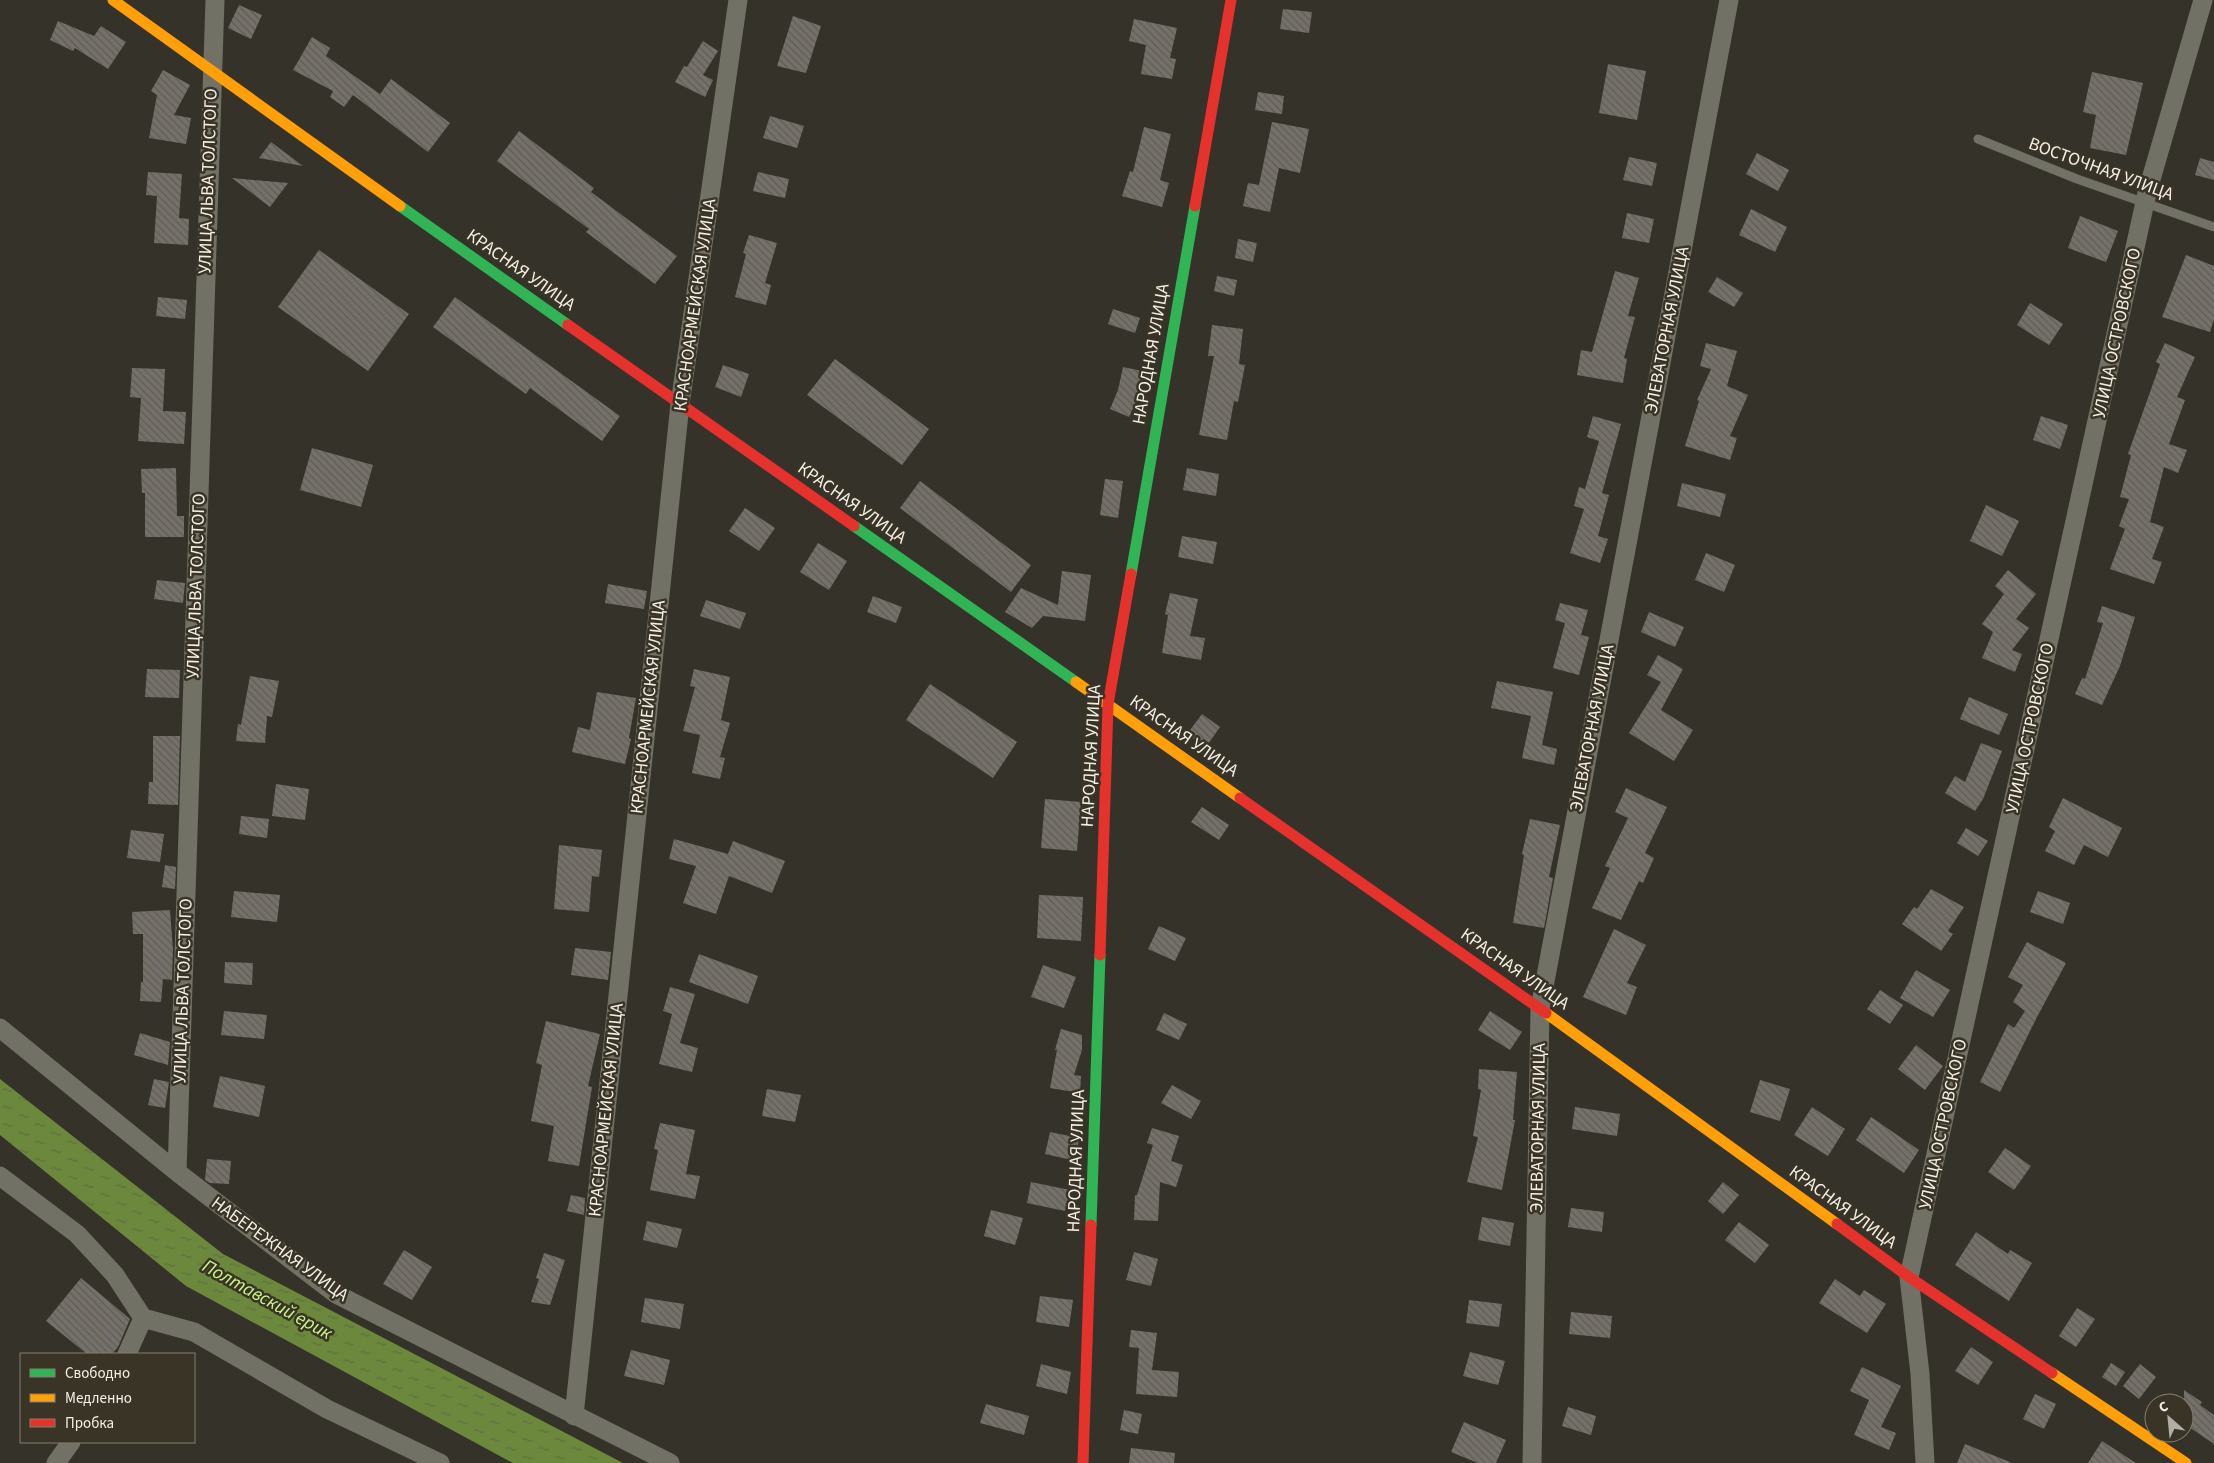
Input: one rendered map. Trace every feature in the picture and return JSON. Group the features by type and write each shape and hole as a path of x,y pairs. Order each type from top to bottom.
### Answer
{"street":[{"name":"КРАСНАЯ УЛИЦА","path":"113,0 680,404 1540,1008 1909,1277 2186,1463"},
{"name":"УЛИЦА ЛЬВА ТОЛСТОГО","path":"177,1172 215,0"},
{"name":"КРАСНОАРМЕЙСКАЯ УЛИЦА","path":"574,1416 680,404 738,0"},
{"name":"НАРОДНАЯ УЛИЦА","path":"1083,1463 1108,704 1231,0"},
{"name":"ЭЛЕВАТОРНАЯ УЛИЦА","path":"1532,1463 1540,1008 1729,0"},
{"name":"УЛИЦА ОСТРОВСКОГО","path":"1925,1463 1920,1374 1909,1277 2145,202 2203,0"},
{"name":"НАБЕРЕЖНАЯ УЛИЦА","path":"0,1028 177,1172 336,1294 670,1463"},
{"path":"0,1176 77,1234 115,1275 143,1318 194,1332 328,1409 440,1463"},
{"path":"127,1353 143,1318"},
{"path":"56,1463 70,1443"}],"lane":[{"name":"ВОСТОЧНАЯ УЛИЦА","path":"1978,139 2077,179 2214,227"}],"water":[{"name":"Полтавский ерик","path":"0,1079 223,1254 623,1463 513,1463 186,1286 0,1135"}],"building":[{"path":"239,5 262,15 251,39 228,28"},
{"path":"1283,9 1312,12 1309,33 1280,29"},
{"path":"793,16 821,26 806,73 777,66"},
{"path":"1134,19 1177,28 1170,58 1176,59 1172,79 1141,74 1146,45 1129,41"},
{"path":"58,21 94,36 101,26 126,42 108,69 75,48 73,51 50,40"},
{"path":"312,37 330,48 326,56 380,94 391,79 450,123 428,152 353,95 344,107 330,97 333,91 293,70"},
{"path":"703,41 718,51 703,75 713,80 705,97 675,82 684,66 687,67"},
{"path":"1608,64 1646,71 1637,120 1599,113"},
{"path":"163,70 190,85 174,115 191,118 186,144 149,138 157,95 151,91"},
{"path":"2092,72 2143,83 2126,155 2090,148 2096,115 2083,112"},
{"path":"1258,92 1284,96 1282,114 1255,110"},
{"path":"770,116 804,126 797,148 763,138"},
{"path":"1272,122 1309,129 1300,173 1279,168 1270,212 1243,206 1248,183 1259,185"},
{"path":"1144,127 1171,134 1160,180 1169,183 1162,207 1122,196 1130,171 1133,172"},
{"path":"519,131 594,188 591,192 677,256 655,284 586,232 589,229 497,161"},
{"path":"271,142 303,166 259,158"},
{"path":"1757,153 1789,170 1778,191 1746,174"},
{"path":"1629,157 1657,163 1652,186 1623,180"},
{"path":"2200,158 2214,162 2214,180 2195,175"},
{"path":"148,172 182,174 179,218 189,219 188,245 154,243 157,196 146,195"},
{"path":"758,172 789,179 785,198 753,191"},
{"path":"232,178 288,183 270,207"},
{"path":"1751,209 1787,227 1775,252 1739,235"},
{"path":"1627,213 1654,219 1649,243 1622,238"},
{"path":"2080,216 2118,231 2106,262 2068,248"},
{"path":"749,235 777,243 765,283 771,285 766,305 735,297 746,254 743,253"},
{"path":"1238,239 1257,243 1253,262 1235,258"},
{"path":"319,250 409,314 368,371 278,307"},
{"path":"2186,255 2214,266 2214,319 2210,332 2162,317"},
{"path":"1615,271 1639,278 1628,316 1635,317 1624,358 1627,359 1623,383 1577,375 1581,350 1592,352"},
{"path":"1217,276 1237,280 1234,296 1214,291"},
{"path":"1717,277 1743,293 1734,307 1708,292"},
{"path":"158,297 187,300 185,319 156,316"},
{"path":"455,297 620,416 602,441 530,388 526,394 433,327"},
{"path":"2030,303 2063,324 2049,345 2017,325"},
{"path":"1113,309 1140,318 1135,333 1108,324"},
{"path":"1212,325 1243,329 1239,364 1245,365 1238,402 1234,401 1227,440 1199,435 1214,356 1208,356"},
{"path":"1706,343 1737,351 1727,386 1748,395 1730,436 1737,438 1730,460 1685,446 1699,401 1697,400 1711,369 1700,366"},
{"path":"2165,343 2195,357 2177,397 2185,400 2169,444 2187,450 2178,473 2164,467 2150,522 2164,527 2152,559 2162,562 2154,584 2110,569 2125,529 2119,526 2129,499 2120,497 2131,455 2128,454 2160,364 2156,362"},
{"path":"835,359 929,429 902,465 807,395"},
{"path":"723,365 749,374 741,397 715,387"},
{"path":"1123,367 1142,371 1135,404 1129,417 1110,409 1118,390"},
{"path":"132,368 165,369 163,411 186,412 184,444 138,441 141,398 130,397"},
{"path":"1593,416 1621,424 1602,493 1609,495 1598,536 1608,539 1600,563 1570,553 1584,509 1574,506 1579,487 1585,489 1599,441 1587,437"},
{"path":"2041,416 2068,425 2060,449 2033,440"},
{"path":"312,448 373,465 361,507 300,490"},
{"path":"176,468 177,516 184,516 184,537 145,537 145,493 142,493 141,469"},
{"path":"1187,468 1219,474 1216,496 1183,490"},
{"path":"1105,479 1123,481 1118,518 1100,515"},
{"path":"920,481 1031,565 1011,592 900,508"},
{"path":"1682,483 1726,494 1720,517 1677,506"},
{"path":"1986,505 2019,521 2002,556 1970,541"},
{"path":"745,508 775,528 759,551 729,531"},
{"path":"1182,536 1217,542 1213,564 1178,557"},
{"path":"818,543 847,561 829,590 800,572"},
{"path":"1706,553 1735,565 1724,592 1695,580"},
{"path":"2008,570 2036,594 2016,619 2029,628 2012,650 2022,654 2015,672 1982,658 1993,632 1982,624 2004,594 1995,586"},
{"path":"1062,571 1091,575 1085,621 1043,616 1032,628 1005,612 1021,588 1058,605"},
{"path":"157,580 185,583 183,603 154,599"},
{"path":"608,584 647,591 644,609 605,603"},
{"path":"1170,593 1198,599 1190,636 1205,638 1201,660 1162,653 1168,615 1165,614"},
{"path":"873,596 902,607 896,623 867,612"},
{"path":"706,600 746,613 740,629 700,616"},
{"path":"1560,603 1588,610 1581,635 1589,637 1579,675 1553,668 1565,623 1555,620"},
{"path":"2102,606 2135,617 2120,666 2102,705 2075,694 2082,678 2085,679 2103,623 2097,622"},
{"path":"1649,612 1684,627 1675,647 1641,632"},
{"path":"1658,655 1683,669 1661,710 1693,730 1674,761 1629,733 1661,682 1647,675"},
{"path":"147,669 180,670 179,698 145,697"},
{"path":"694,669 730,677 721,720 730,723 720,757 725,758 720,779 692,773 700,735 683,731 695,687 690,686"},
{"path":"250,676 279,681 272,717 267,716 265,743 236,741 238,724 241,725"},
{"path":"1497,681 1553,692 1542,745 1557,749 1554,765 1522,758 1531,716 1491,708"},
{"path":"930,684 1017,742 993,778 906,720"},
{"path":"597,692 636,698 629,738 631,739 625,764 572,752 578,727 590,730"},
{"path":"1969,697 2008,714 1999,735 1960,719"},
{"path":"1202,714 1220,727 1206,747 1187,734"},
{"path":"153,736 180,736 178,805 148,804 149,782 153,782"},
{"path":"1981,743 2002,751 1983,799 1975,811 1945,793 1955,776 1965,782"},
{"path":"276,784 309,789 305,820 272,816"},
{"path":"1626,788 1667,807 1645,853 1654,858 1643,883 1639,881 1621,920 1592,908 1610,868 1605,866 1628,818 1615,812"},
{"path":"2063,798 2122,828 2108,857 2084,845 2074,865 2045,851 2055,831 2049,827"},
{"path":"1045,799 1081,802 1077,851 1041,848"},
{"path":"1202,807 1229,825 1219,840 1191,822"},
{"path":"241,816 269,819 267,838 239,834"},
{"path":"1530,819 1560,825 1549,877 1553,878 1544,928 1513,923 1524,855 1522,854"},
{"path":"1966,828 1988,841 1978,856 1957,843"},
{"path":"131,830 164,834 160,862 127,858"},
{"path":"674,839 728,854 733,841 785,861 772,893 729,876 716,914 683,903 696,866 669,859"},
{"path":"559,845 602,850 599,877 592,876 589,912 554,909"},
{"path":"165,865 176,867 175,889 162,887"},
{"path":"1931,889 1964,907 1948,931 1953,934 1941,951 1902,924 1914,907 1917,909"},
{"path":"234,891 280,895 277,922 231,917"},
{"path":"2038,891 2070,903 2063,924 2030,912"},
{"path":"1039,895 1083,897 1081,941 1037,938"},
{"path":"170,910 173,950 172,980 163,979 161,1002 140,1001 141,982 143,982 143,934 133,934 132,912"},
{"path":"1159,926 1186,938 1175,961 1148,949"},
{"path":"1614,929 1646,945 1627,983 1637,987 1626,1015 1583,997"},
{"path":"2027,942 2066,963 2000,1092 1980,1082 2008,1024 2014,1028 2025,1011 2013,1002 2023,985 2008,977"},
{"path":"575,948 611,952 608,980 571,975"},
{"path":"699,954 758,976 748,1004 689,982"},
{"path":"225,962 253,963 252,985 224,983"},
{"path":"1043,965 1076,977 1064,1008 1031,997"},
{"path":"1916,970 1950,990 1933,1017 1900,998"},
{"path":"670,987 695,994 680,1043 698,1048 692,1072 659,1064 672,1014 663,1011"},
{"path":"1880,990 1903,1005 1890,1024 1867,1009"},
{"path":"224,1011 267,1015 264,1039 221,1035"},
{"path":"1490,1011 1522,1032 1510,1050 1478,1030"},
{"path":"1164,1013 1187,1024 1179,1040 1156,1030"},
{"path":"546,1021 600,1034 588,1086 592,1087 579,1166 548,1161 554,1126 531,1121 542,1065 536,1063"},
{"path":"1061,1029 1082,1035 1082,1050 1074,1075 1081,1076 1080,1093 1050,1088 1057,1050 1055,1050"},
{"path":"140,1033 170,1042 168,1065 134,1055"},
{"path":"1916,1045 1943,1066 1925,1090 1898,1069"},
{"path":"1479,1069 1517,1072 1513,1120 1515,1120 1502,1190 1467,1182 1478,1137 1473,1136 1481,1090 1478,1089"},
{"path":"220,1076 265,1086 259,1117 213,1107"},
{"path":"154,1079 169,1082 165,1108 148,1105"},
{"path":"1760,1080 1790,1089 1780,1121 1750,1112"},
{"path":"1172,1085 1201,1101 1191,1119 1161,1103"},
{"path":"767,1089 801,1095 795,1122 762,1116"},
{"path":"1575,1107 1620,1114 1617,1136 1572,1129"},
{"path":"1812,1107 1845,1129 1828,1156 1794,1135"},
{"path":"1871,1117 1919,1150 1904,1173 1856,1140"},
{"path":"660,1123 695,1130 686,1174 700,1176 695,1199 650,1190 658,1150 654,1149"},
{"path":"1152,1128 1179,1136 1171,1161 1183,1165 1176,1187 1160,1182 1158,1221 1134,1220 1135,1195 1137,1195 1153,1145 1147,1143"},
{"path":"1050,1132 1079,1138 1076,1161 1045,1154"},
{"path":"2005,1148 2031,1166 2014,1190 1988,1172"},
{"path":"207,1159 231,1161 229,1184 210,1183 205,1180"},
{"path":"1031,1182 1070,1190 1065,1211 1027,1203"},
{"path":"1723,1182 1739,1195 1723,1214 1708,1201"},
{"path":"571,1195 585,1198 584,1215 567,1211"},
{"path":"1571,1208 1604,1212 1602,1232 1568,1227"},
{"path":"991,1210 1023,1218 1015,1245 984,1236"},
{"path":"1482,1217 1514,1223 1510,1246 1478,1240"},
{"path":"647,1221 682,1229 677,1248 643,1240"},
{"path":"1739,1222 1769,1245 1755,1263 1725,1240"},
{"path":"1976,1232 2008,1254 2010,1250 2032,1263 2009,1301 1955,1265"},
{"path":"404,1250 432,1267 412,1300 383,1284"},
{"path":"1134,1252 1158,1259 1151,1286 1126,1280"},
{"path":"544,1253 565,1260 550,1305 531,1302 539,1279 536,1278"},
{"path":"81,1278 130,1319 118,1347 113,1353 86,1353 46,1321"},
{"path":"1835,1279 1860,1296 1864,1290 1886,1304 1867,1333 1819,1303"},
{"path":"1040,1296 1073,1300 1069,1327 1036,1322"},
{"path":"645,1298 684,1304 680,1329 641,1322"},
{"path":"1469,1300 1502,1304 1499,1327 1466,1323"},
{"path":"2077,1308 2095,1319 2076,1347 2059,1336"},
{"path":"1571,1312 1612,1316 1610,1338 1569,1334"},
{"path":"1131,1330 1157,1333 1152,1370 1179,1372 1177,1397 1136,1394 1139,1348 1129,1347"},
{"path":"1971,1347 1993,1362 1978,1385 1955,1371"},
{"path":"631,1350 670,1360 664,1385 624,1376"},
{"path":"1470,1352 1505,1361 1498,1385 1463,1376"},
{"path":"2111,1363 2125,1372 2116,1386 2102,1377"},
{"path":"1041,1364 1071,1372 1067,1394 1036,1386"},
{"path":"2140,1364 2156,1377 2139,1399 2123,1386"},
{"path":"1862,1367 1901,1386 1881,1427 1896,1433 1889,1450 1854,1435 1869,1400 1850,1391"},
{"path":"2035,1394 2056,1404 2044,1429 2023,1419"},
{"path":"2194,1397 2202,1402 2200,1405 2214,1415 2214,1444 2194,1430"},
{"path":"986,1404 1029,1416 1024,1435 980,1423"},
{"path":"1568,1407 1596,1416 1591,1435 1562,1426"},
{"path":"1124,1410 1142,1414 1138,1434 1120,1430"},
{"path":"1464,1422 1506,1440 1496,1463 1478,1463 1451,1452"},
{"path":"2102,1441 2136,1463 2088,1463"},
{"path":"1965,1444 2010,1462 2010,1463 1957,1463"},
{"path":"1131,1448 1175,1453 1174,1463 1129,1463"}],"traffic: fast":[{"path":"400,206 568,325"},
{"path":"1131,574 1195,206"},
{"path":"854,526 1076,682"},
{"path":"1091,1225 1100,955"}],"traffic: slow":[{"path":"113,0 400,206"},
{"path":"1076,682 1240,798"},
{"path":"1546,1013 1837,1224"},
{"path":"2052,1373 2186,1463"}],"traffic: jam":[{"path":"1195,206 1231,0"},
{"path":"568,325 854,526"},
{"path":"1100,955 1108,704 1131,574"},
{"path":"1240,798 1546,1013"},
{"path":"1837,1224 1909,1277 2052,1373"},
{"path":"1083,1463 1091,1225"}]}
